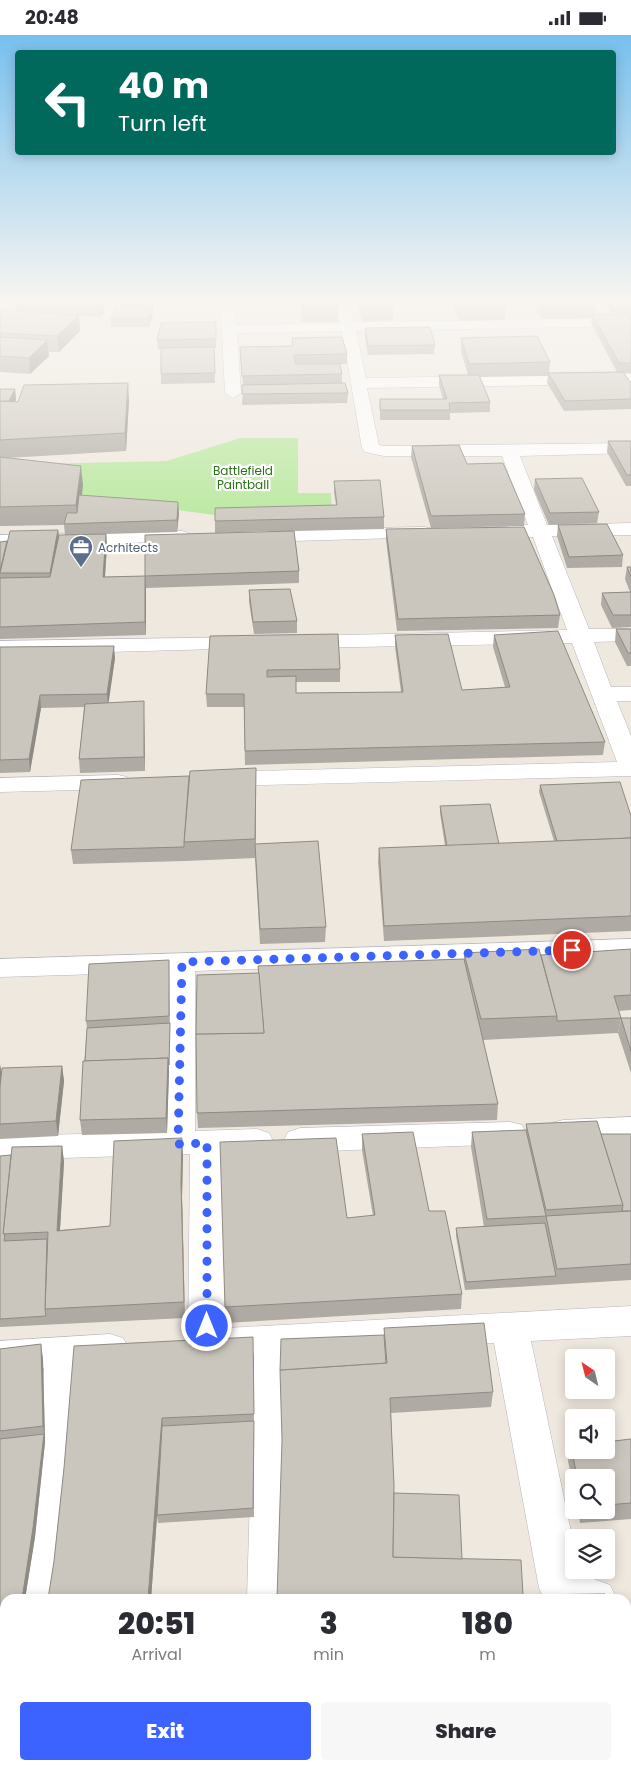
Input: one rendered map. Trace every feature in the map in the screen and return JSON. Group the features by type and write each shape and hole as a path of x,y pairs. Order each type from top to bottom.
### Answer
{"street":[{"path":"232,383 233,393"},
{"path":"365,383 360,383 371,448 376,451 509,451 631,448"},
{"path":"197,780 631,768 538,531 509,451"},
{"path":"469,532 631,529"},
{"path":"239,536 439,533"},
{"path":"0,541 200,537"},
{"path":"0,648 631,635"},
{"path":"602,695 631,694"},
{"path":"0,785 138,781"},
{"path":"0,968 631,948"},
{"path":"182,962 193,1144 193,1345 631,1321"},
{"path":"0,1148 193,1144 631,1128"},
{"path":"510,1327 561,1588 580,1594"},
{"path":"268,1594 273,1341"},
{"path":"0,1356 140,1348"},
{"path":"42,1594 64,1352"}],"green space":[{"name":"Battlefield Paintball","path":"240,438 298,438 298,493 331,493 332,515 214,515 29,490 35,464 167,461"}],"building":[{"path":"128,383 125,433 0,440 0,401 18,402 24,385"},
{"path":"345,383 348,393 242,394 242,385"},
{"path":"442,383 482,383 490,402 449,403 450,410 380,410 380,399 447,399"},
{"path":"554,383 631,383 631,399 565,401"},
{"path":"0,389 15,389 9,401 0,401"},
{"path":"608,441 631,441 631,475 627,475"},
{"path":"459,445 467,464 503,463 525,514 431,516 412,446"},
{"path":"0,457 81,466 76,505 0,507"},
{"path":"582,478 599,512 550,513 535,479"},
{"path":"380,480 384,517 215,521 215,508 337,505 334,481"},
{"path":"79,495 178,502 177,520 64,524 67,513 77,513"},
{"path":"607,524 623,555 569,557 558,525"},
{"path":"524,527 554,595 560,615 398,619 386,529"},
{"path":"58,530 50,573 0,573 10,531"},
{"path":"294,531 299,571 145,576 145,535"},
{"path":"106,534 103,577 145,576 145,622 0,627 0,578 50,577 59,535"},
{"path":"7,541 0,571 0,542"},
{"path":"627,567 631,567 631,577"},
{"path":"290,589 297,621 253,622 249,590"},
{"path":"631,592 631,615 613,615 602,593"},
{"path":"616,629 631,629 631,653 628,653"},
{"path":"558,631 605,742 245,751 244,694 206,694 210,636 338,634 340,669 267,670 267,677 296,676 296,693 403,692 395,635 448,634 462,690 510,687 494,635"},
{"path":"114,646 107,694 40,695 29,759 0,760 0,647"},
{"path":"144,701 144,757 79,759 85,704"},
{"path":"256,768 255,839 184,842 190,771"},
{"path":"189,776 184,847 71,850 81,780"},
{"path":"620,782 631,816 631,838 557,841 540,785"},
{"path":"490,804 499,844 447,846 440,806"},
{"path":"631,838 631,916 384,926 379,848"},
{"path":"318,841 326,927 260,929 255,844"},
{"path":"539,949 557,1016 481,1019 464,953"},
{"path":"631,949 631,995 614,996 621,1018 557,1021 541,955"},
{"path":"464,959 498,1104 197,1113 196,1034 264,1033 258,966"},
{"path":"169,960 169,1016 86,1021 89,964"},
{"path":"259,973 264,1033 196,1034 197,975"},
{"path":"621,1018 631,1018 631,1051"},
{"path":"170,1023 169,1065 168,1058 85,1061 87,1028"},
{"path":"168,1058 166,1118 80,1120 83,1061"},
{"path":"62,1066 56,1121 0,1124 2,1068"},
{"path":"597,1121 623,1205 546,1210 526,1124"},
{"path":"526,1130 546,1216 487,1219 472,1132"},
{"path":"413,1132 429,1211 445,1211 462,1294 225,1307 220,1142 336,1138 347,1218 375,1215 362,1134"},
{"path":"601,1134 631,1134 631,1211 622,1211 623,1205"},
{"path":"182,1138 181,1182 184,1302 45,1309 48,1232 3,1234 12,1147 62,1146 57,1231 110,1226 114,1141"},
{"path":"11,1155 3,1234 5,1234 4,1241 47,1239 46,1316 0,1319 0,1156"},
{"path":"631,1211 631,1264 557,1269 546,1216"},
{"path":"545,1223 556,1276 466,1282 456,1228"},
{"path":"484,1323 493,1392 390,1398 394,1485 393,1557 521,1560 523,1594 277,1594 282,1440 280,1370 387,1363 384,1328"},
{"path":"384,1335 386,1363 280,1370 281,1339"},
{"path":"253,1337 254,1414 162,1418 148,1594 49,1594 64,1468 74,1346"},
{"path":"41,1344 43,1426 0,1431 0,1349"},
{"path":"254,1421 253,1508 157,1515 162,1426"},
{"path":"44,1434 23,1594 0,1594 0,1439"},
{"path":"631,1439 631,1503 615,1504 615,1469 576,1469 574,1459 615,1459 615,1441"},
{"path":"394,1493 459,1495 462,1559 393,1557"}],"place":[{"name":"Acrhitects","path":"81,568"}],"route":[{"path":"207,1326 207,1143 178,1144 182,962 572,950"}]}
